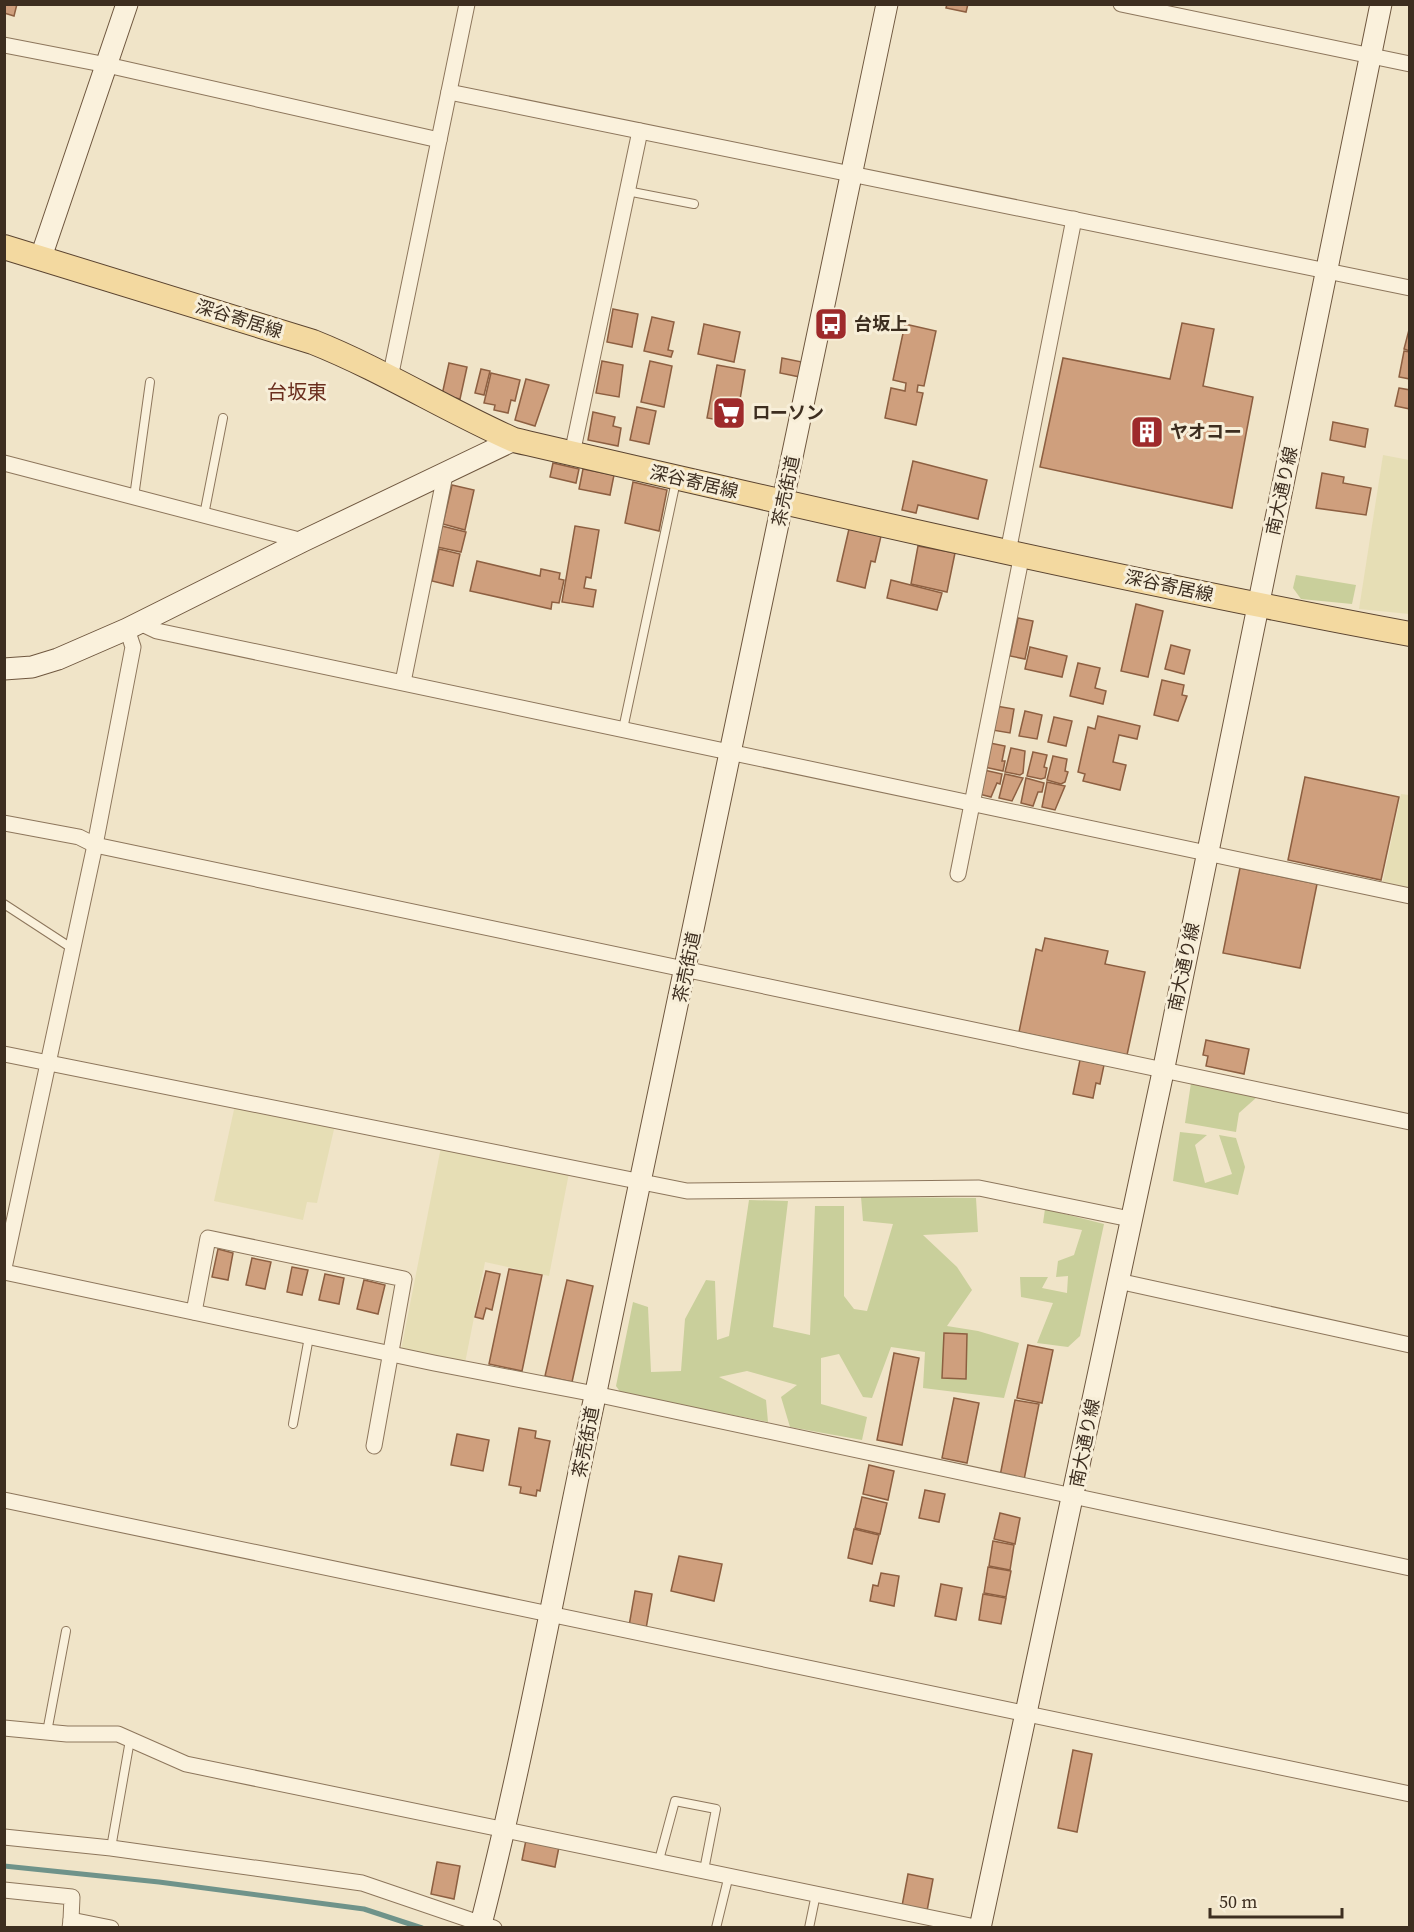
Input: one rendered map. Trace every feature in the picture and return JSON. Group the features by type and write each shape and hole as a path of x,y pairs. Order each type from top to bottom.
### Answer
{"main road":[{"name":"深谷寄居線","path":"4,247 313,342 390,378 475,423 514,440 1015,553 1258,605 1410,634"}],"street":[{"path":"41,257 127,4"},
{"path":"390,378 467,4"},
{"name":"茶売街道","path":"485,1926 552,1615 595,1394 687,968 887,4"},
{"path":"1121,4 1410,64"},
{"name":"南大通り線","path":"980,1927 1074,1498 1130,1219 1163,1072 1329,271 1381,4"},
{"path":"4,45 107,65 439,140"},
{"path":"449,92 1410,288"},
{"path":"572,454 640,130"},
{"path":"958,874 1074,219"},
{"path":"4,669 32,667 58,659 133,625 514,440"},
{"path":"4,463 303,541"},
{"path":"403,682 445,475"},
{"path":"133,625 1410,896"},
{"path":"133,625 133,647 94,845 4,1270 309,1337 595,1394 1410,1568"},
{"path":"4,823 79,837 94,845 687,968 1163,1072 1410,1122"},
{"path":"4,1054 687,1191 979,1188 1130,1219"},
{"path":"194,1312 208,1238 404,1279 374,1446"},
{"path":"1118,1281 1410,1345"},
{"path":"4,1500 1027,1712 1410,1794"},
{"path":"4,1728 118,1734 186,1764 505,1827 980,1927"},
{"path":"4,1837 111,1848 362,1883 485,1926"},
{"path":"4,1890 72,1897 71,1924 111,1928"}],"lane":[{"path":"627,191 694,204"},
{"path":"134,497 150,382"},
{"path":"204,515 223,418"},
{"path":"623,729 677,478"},
{"path":"4,904 73,949"},
{"path":"293,1424 309,1337"},
{"path":"47,1732 66,1631"},
{"path":"111,1848 130,1739"},
{"path":"659,1860 675,1801 716,1809 704,1870"},
{"path":"716,1928 729,1875"},
{"path":"809,1928 816,1893"}],"shaded area":[{"path":"1383,455 1409,460 1409,614 1359,609"},
{"path":"1401,794 1409,795 1409,890 1382,885"},
{"path":"235,1105 335,1125 317,1203 307,1202 303,1220 214,1201"},
{"path":"441,1147 569,1173 549,1276 485,1262 465,1363 401,1350"}],"green space":[{"path":"1296,575 1356,585 1352,604 1301,599 1293,588"},
{"path":"1191,1083 1257,1097 1239,1113 1236,1132 1185,1123"},
{"path":"1180,1132 1207,1135 1195,1145 1205,1183 1232,1174 1219,1135 1236,1138 1245,1167 1238,1195 1173,1181"},
{"path":"861,1197 976,1198 978,1232 923,1235 957,1267 972,1290 947,1326 978,1331 1019,1343 1004,1398 923,1388 925,1352 891,1347 872,1398 863,1397 839,1354 821,1358 821,1404 867,1417 862,1440 790,1427 781,1397 797,1385 747,1371 719,1377 766,1400 768,1422 621,1393 616,1386 633,1302 648,1307 651,1372 681,1371 685,1319 706,1280 715,1281 717,1340 729,1336 749,1200 788,1201 773,1327 810,1335 815,1206 844,1206 844,1296 854,1309 867,1311 893,1224 863,1221"},
{"path":"1045,1209 1104,1224 1080,1336 1068,1347 1037,1343 1053,1303 1021,1297 1020,1277 1048,1277 1042,1288 1067,1293 1068,1276 1056,1277 1058,1261 1074,1255 1082,1230 1043,1223"}],"building":[{"path":"4,4 17,4 14,16 4,13"},
{"path":"947,4 968,4 966,12 946,8"},
{"path":"613,309 638,314 632,347 607,342"},
{"path":"652,317 674,322 668,350 673,351 671,357 644,351"},
{"name":"ヤオコー","path":"1182,323 1214,329 1203,386 1253,397 1232,508 1040,467 1063,358 1170,379"},
{"path":"704,324 740,332 734,362 698,354"},
{"path":"905,324 936,331 924,386 918,385 917,392 923,393 916,425 885,418 891,388 905,391 906,383 893,380"},
{"path":"1410,326 1410,351 1404,349"},
{"path":"1404,351 1410,352 1410,379 1399,377"},
{"path":"782,358 802,362 800,377 780,373"},
{"path":"602,361 623,365 619,397 596,393"},
{"path":"650,361 672,366 664,407 641,402"},
{"path":"449,363 467,367 460,399 442,395"},
{"path":"717,365 745,370 736,423 707,418"},
{"path":"481,369 490,371 484,395 475,393"},
{"path":"491,373 520,380 515,401 511,400 508,413 494,410 495,405 484,403"},
{"path":"526,379 549,385 535,426 515,420"},
{"path":"1399,388 1410,390 1410,409 1395,406"},
{"path":"637,407 656,411 649,444 630,440"},
{"path":"593,412 615,417 613,426 621,428 618,446 588,440"},
{"path":"1333,422 1368,429 1365,447 1330,440"},
{"path":"913,461 987,480 978,519 918,505 916,513 902,510"},
{"path":"553,463 579,469 576,483 550,477"},
{"path":"583,469 614,475 610,495 579,489"},
{"path":"1322,473 1344,477 1343,483 1371,488 1366,515 1316,508"},
{"path":"633,482 667,490 659,531 625,523"},
{"path":"452,485 474,490 465,530 443,524"},
{"path":"442,526 466,532 461,552 437,547"},
{"path":"575,526 599,530 591,578 586,577 584,588 596,590 593,607 562,602"},
{"path":"849,529 881,536 875,562 871,561 865,588 837,581"},
{"path":"918,546 955,553 947,592 911,584"},
{"path":"439,549 460,554 453,586 432,581"},
{"path":"477,561 540,576 541,569 560,573 559,579 564,580 559,603 552,602 551,609 470,591"},
{"path":"891,580 942,593 937,610 887,598"},
{"path":"1136,604 1163,611 1148,677 1121,671"},
{"path":"1018,618 1033,621 1025,659 1010,656"},
{"path":"1171,645 1190,650 1184,674 1165,669"},
{"path":"1030,647 1067,656 1062,677 1025,669"},
{"path":"1078,663 1100,668 1095,688 1106,691 1103,704 1070,696"},
{"path":"1162,680 1184,685 1182,695 1187,696 1178,721 1154,715"},
{"path":"996,706 1014,709 1010,733 992,730"},
{"path":"1025,711 1042,715 1037,739 1019,736"},
{"path":"1098,716 1140,726 1137,739 1119,735 1113,762 1126,765 1120,790 1083,781 1085,774 1078,772 1088,727 1095,729"},
{"path":"1054,717 1072,721 1066,746 1048,742"},
{"path":"990,743 1005,746 1003,771 984,767"},
{"path":"1011,748 1025,751 1023,773 1020,775 1005,772"},
{"path":"1033,752 1047,755 1044,767 1047,768 1045,778 1027,776"},
{"path":"1053,756 1067,759 1065,771 1068,772 1065,782 1061,784 1047,780"},
{"path":"984,770 1002,774 1000,784 997,783 991,797 979,794"},
{"path":"1005,774 1023,778 1012,801 999,798"},
{"path":"1305,777 1399,797 1381,880 1288,860"},
{"path":"1026,778 1044,783 1042,792 1038,792 1033,806 1021,803"},
{"path":"1047,782 1065,786 1055,810 1042,807"},
{"path":"1240,868 1317,884 1300,968 1223,953"},
{"path":"1045,938 1108,951 1105,964 1145,972 1127,1055 1019,1032 1036,949 1042,951"},
{"path":"1206,1040 1249,1049 1244,1074 1206,1066 1208,1056 1203,1055"},
{"path":"1080,1060 1104,1065 1100,1084 1096,1083 1093,1098 1073,1094"},
{"path":"218,1249 233,1253 228,1280 212,1277"},
{"path":"252,1258 271,1262 265,1289 246,1285"},
{"path":"292,1267 308,1270 302,1295 287,1292"},
{"path":"509,1269 542,1275 522,1371 489,1364"},
{"path":"486,1271 500,1274 492,1310 486,1308 483,1319 475,1317"},
{"path":"325,1274 344,1278 339,1304 319,1300"},
{"path":"364,1280 385,1285 378,1314 357,1309"},
{"path":"567,1280 593,1286 572,1382 545,1376"},
{"path":"944,1333 967,1334 966,1379 942,1378"},
{"path":"1028,1345 1053,1350 1042,1403 1017,1398"},
{"path":"894,1353 919,1358 902,1445 877,1440"},
{"path":"954,1398 979,1403 967,1463 942,1458"},
{"path":"1015,1400 1039,1404 1024,1480 1000,1476"},
{"path":"519,1428 536,1431 535,1438 550,1441 540,1491 537,1490 536,1496 520,1493 521,1487 509,1485"},
{"path":"457,1434 489,1440 483,1471 451,1465"},
{"path":"869,1465 894,1471 888,1500 863,1494"},
{"path":"925,1490 945,1494 939,1522 919,1518"},
{"path":"862,1497 887,1503 880,1534 855,1528"},
{"path":"1000,1513 1020,1518 1015,1544 994,1539"},
{"path":"854,1529 879,1535 872,1564 848,1558"},
{"path":"993,1541 1014,1545 1010,1570 989,1566"},
{"path":"679,1556 722,1564 714,1601 671,1591"},
{"path":"988,1567 1011,1571 1006,1597 984,1593"},
{"path":"881,1573 899,1576 894,1606 870,1601 873,1585 878,1586"},
{"path":"941,1584 962,1588 956,1620 935,1616"},
{"path":"635,1591 652,1594 646,1629 629,1626"},
{"path":"983,1594 1006,1598 1001,1624 979,1620"},
{"path":"1073,1750 1092,1754 1077,1832 1058,1828"},
{"path":"526,1840 559,1847 555,1867 522,1860"},
{"path":"437,1862 460,1866 454,1899 431,1894"},
{"path":"908,1874 933,1879 927,1911 902,1906"}],"waterway":[{"path":"4,1866 159,1882 364,1909 422,1928"}],"place":[{"name":"台坂上","path":"831,324"},
{"name":"ローソン","path":"729,413"},
{"name":"ヤオコー","path":"1147,432"}],"district":[{"name":"台坂東","path":"297,392"}]}
